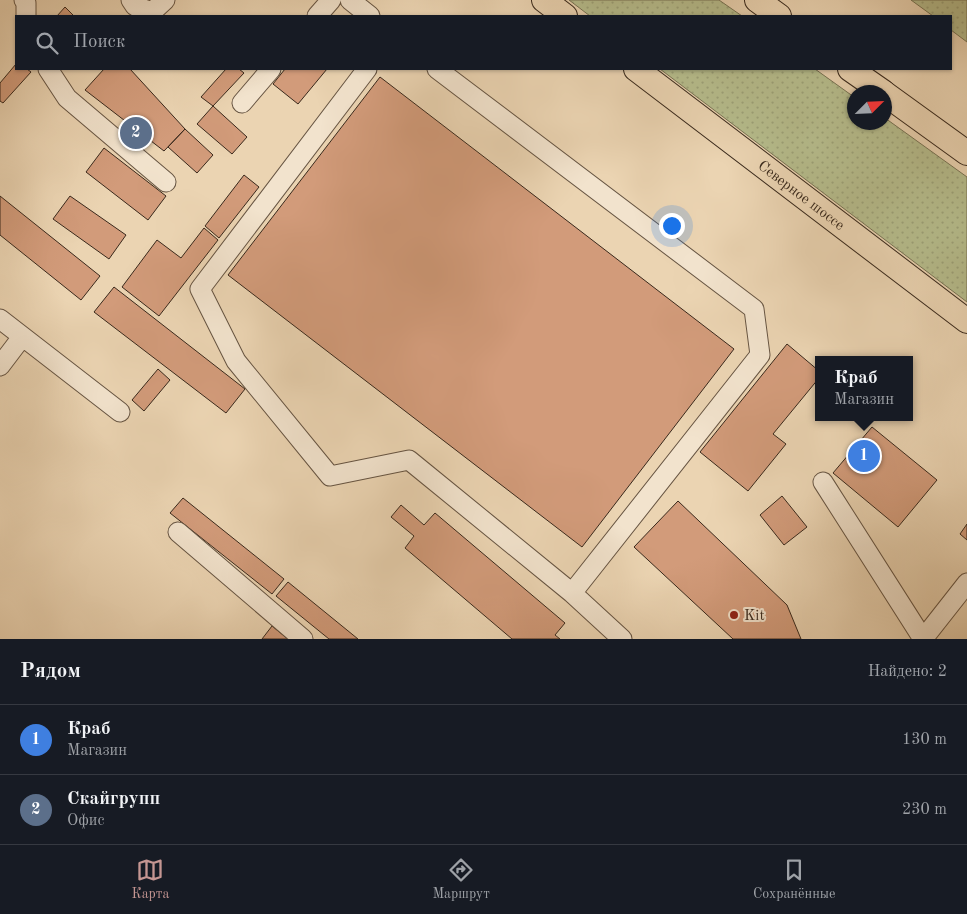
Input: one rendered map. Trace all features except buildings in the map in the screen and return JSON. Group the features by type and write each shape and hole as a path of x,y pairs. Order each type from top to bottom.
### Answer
{"main road":[{"path":"544,0 564,15"},
{"path":"756,0 778,15"},
{"name":"Северное шоссе","path":"637,70 967,321"},
{"path":"851,70 873,85"},
{"path":"892,99 967,153"}],"lane":[{"path":"131,0 135,6 152,12 165,0"},
{"path":"317,15 331,0"},
{"path":"350,0 369,15"},
{"path":"49,70 67,98 166,182"},
{"path":"242,103 270,70"},
{"path":"366,70 200,289 236,361 330,476 409,460 572,593 622,639"},
{"path":"439,70 754,309 760,355 572,593"},
{"path":"0,319 120,412"},
{"path":"0,366 22,337"},
{"path":"823,482 923,639 967,583"},
{"path":"178,532 303,639"}],"green space":[{"path":"569,0 719,0 741,15 589,15"},
{"path":"911,0 967,0 967,42 952,31 952,15 932,15"},
{"path":"661,70 816,70 847,92 847,130 892,130 892,123 967,177 967,302"}],"place":[{"name":"Скайгрупп","path":"136,133"},
{"name":"Краб","path":"864,456"},
{"name":"Kit","path":"734,615"}]}
